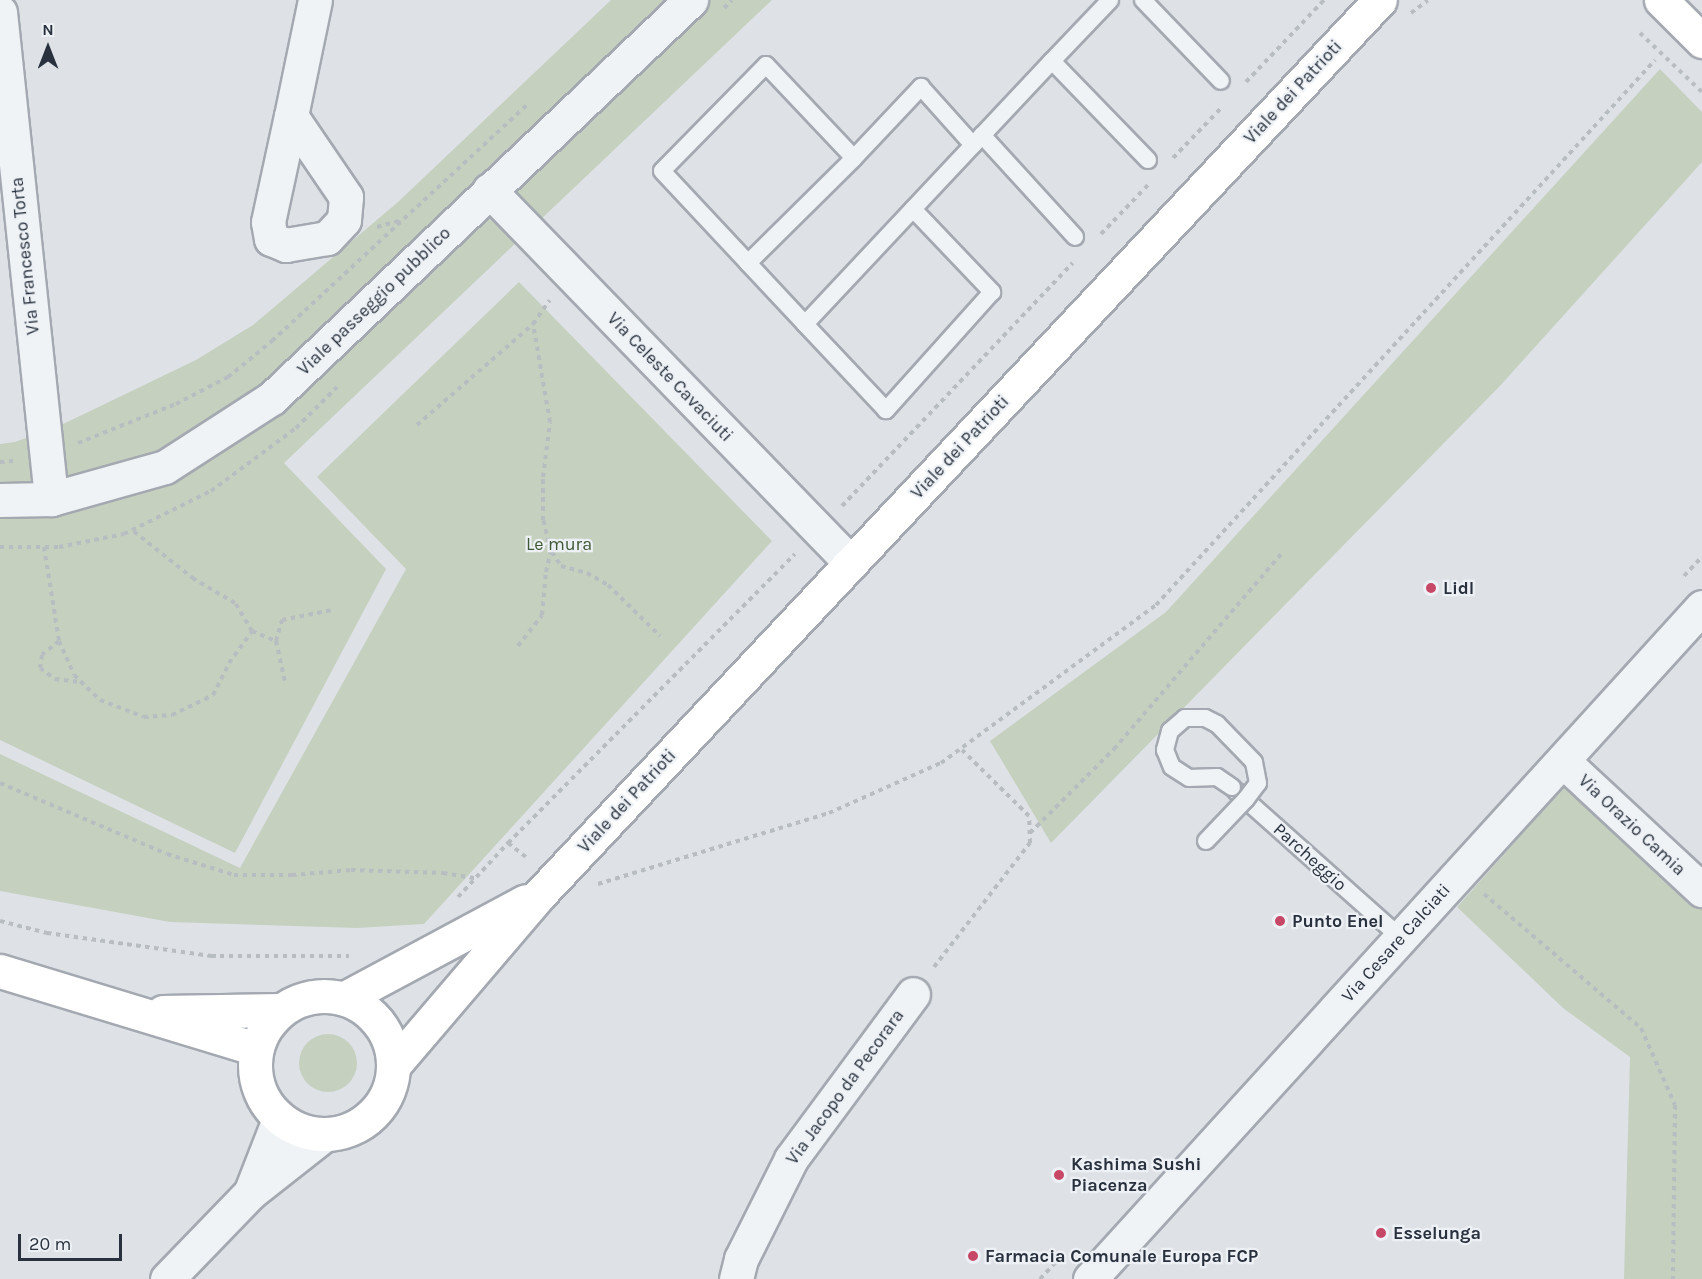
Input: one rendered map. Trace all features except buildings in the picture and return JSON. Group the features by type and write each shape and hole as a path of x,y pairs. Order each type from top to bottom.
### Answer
{"main road":[{"name":"Viale dei Patrioti","path":"394,1065 541,893 1380,0"},
{"path":"1661,0 1702,41"},
{"name":"Viale dei Patrioti","path":"345,998 541,893"},
{"path":"0,971 141,1012 256,1049"},
{"name":"Viale dei Patrioti","path":"322,995 345,998 365,1009 380,1022 390,1044 394,1065 390,1087 380,1105 365,1120 346,1131 325,1134 309,1133 279,1119 266,1104 258,1087 254,1068 256,1049 264,1028 280,1010 300,999 322,995"},
{"path":"141,1012 280,1010"}],"street":[{"path":"291,117 315,0"},
{"name":"Viale passeggio pubblico","path":"0,500 51,499 165,466 272,398 691,0"},
{"name":"Via Francesco Torta","path":"0,12 51,499"},
{"name":"Via Celeste Cavaciuti","path":"489,190 850,563"},
{"name":"Via Cesare Calciati","path":"1090,1279 1702,607"},
{"name":"Via Orazio Camia","path":"1563,760 1702,890"},
{"name":"Via Jacopo da Pecorara","path":"736,1279 741,1259 790,1159 913,994"},
{"path":"250,1193 279,1119"},
{"path":"168,1279 250,1193 325,1134"}],"lane":[{"path":"805,324 1110,0"},
{"path":"1143,0 1221,81"},
{"path":"1052,61 1148,160"},
{"path":"854,158 766,65 662,171 886,411 992,292 913,209"},
{"path":"748,264 921,87 978,140 1075,237"},
{"name":"Parcheggio","path":"1206,841 1246,799 1258,783 1254,762 1217,724 1205,718 1185,718 1170,731 1165,750 1172,767 1189,778 1217,777 1232,787 1401,938"}],"path":[{"path":"1242,86 1324,0"},
{"path":"1640,33 1702,92"},
{"path":"588,888 829,813 941,763 962,750 1156,605 1655,60"},
{"path":"1169,163 1226,103"},
{"path":"1096,240 1153,180"},
{"path":"508,843 819,531 1079,257"},
{"path":"417,425 533,324 569,272"},
{"path":"533,324 550,423 543,477 543,520 551,551 561,566 587,573 608,585 660,636"},
{"path":"132,530 194,579 235,603 252,631 276,641"},
{"path":"44,547 59,641 74,675 100,700 144,717 172,715 213,695 229,663 252,631"},
{"path":"518,646 542,615 546,572 551,551"},
{"path":"1030,833 1114,748 1282,554"},
{"path":"285,682 276,641 282,620 332,610"},
{"path":"59,641 42,655 40,668 55,679 81,682"},
{"path":"913,994 1030,843 1029,816 962,750"},
{"path":"0,783 167,854 234,875 292,875 351,870 443,873 477,878 454,900"},
{"path":"1460,874 1641,1028 1675,1105 1673,1279"},
{"path":"0,921 47,933 211,956 336,957 359,954"}],"green space":[{"path":"611,0 772,0 284,463 386,569 235,853 0,740 0,444 15,442 59,426 196,360 253,325 398,202"},
{"path":"1660,69 1702,112 1702,162 1499,387 1051,843 990,741 1166,612"},
{"name":"Le mura","path":"519,282 772,541 424,924 357,928 170,922 0,891 0,754 240,868 406,569 317,477"},
{"path":"1571,779 1702,898 1702,1279 1624,1279 1630,1057 1563,1008 1457,907"},
{"path":"328,1034 339,1036 352,1047 357,1063 355,1074 344,1087 328,1092 317,1090 304,1079 299,1063 301,1052 312,1039"}],"place":[{"name":"Lidl","path":"1431,588"},
{"name":"Punto Enel","path":"1280,921"},
{"name":"Kashima Sushi Piacenza","path":"1059,1175"},
{"name":"Esselunga","path":"1381,1233"},
{"name":"Farmacia Comunale Europa FCP","path":"973,1256"}]}
